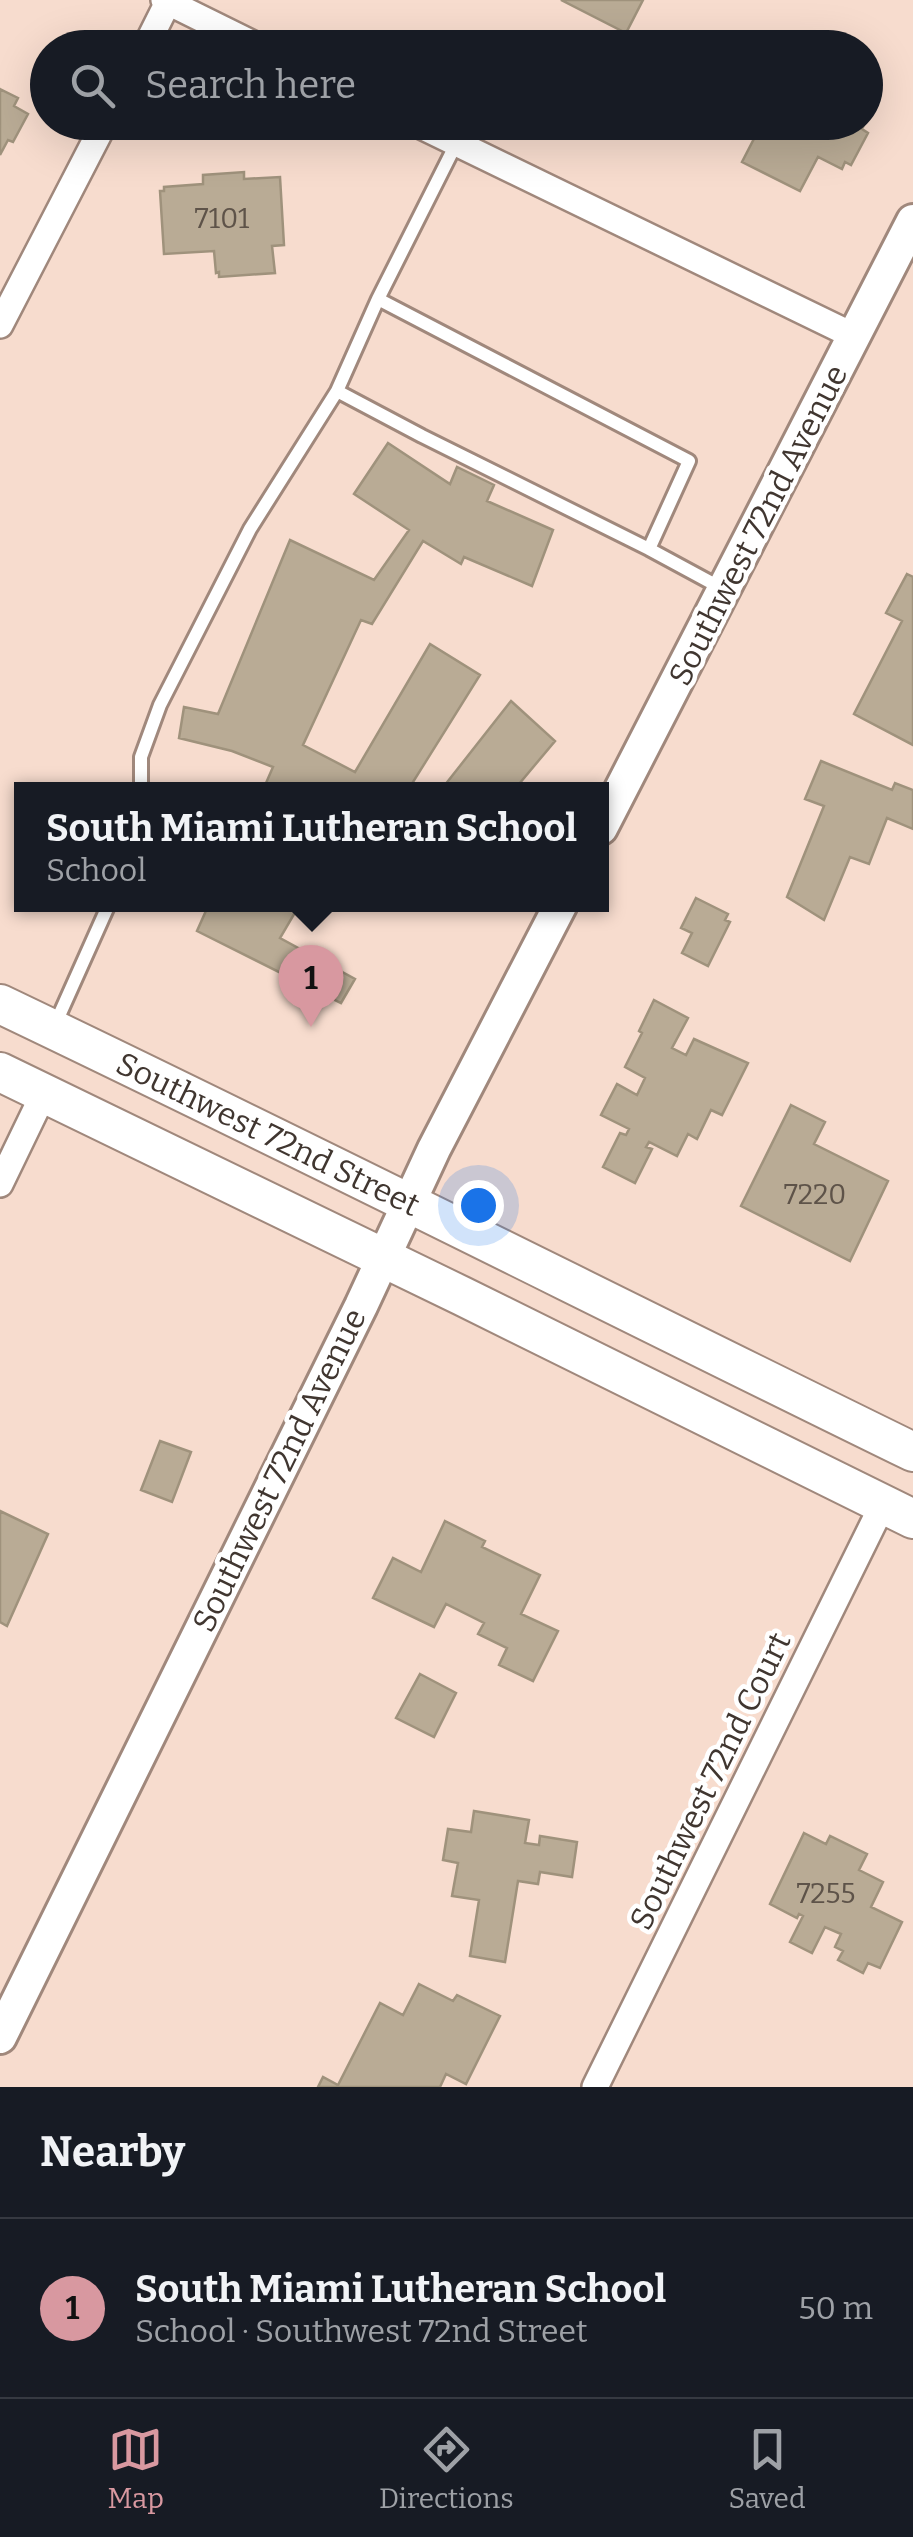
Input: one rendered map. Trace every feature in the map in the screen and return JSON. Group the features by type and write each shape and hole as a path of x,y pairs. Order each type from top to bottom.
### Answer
{"main road":[{"name":"Southwest 72nd Street","path":"0,1004 913,1452"},
{"name":"Southwest 72nd Street","path":"0,1072 898,1512"}],"street":[{"path":"153,30 167,1 224,30"},
{"path":"0,325 97,140"},
{"path":"448,140 854,336"},
{"name":"Southwest 72nd Avenue","path":"609,813 913,221"},
{"name":"Southwest 72nd Avenue","path":"0,2037 434,1149 557,912"},
{"path":"0,1184 44,1093"},
{"name":"Southwest 72nd Court","path":"595,2087 898,1512"}],"lane":[{"path":"141,782 141,756 160,705 250,530 337,390 456,144"},
{"path":"378,299 690,461 648,549"},
{"path":"337,390 725,590"},
{"path":"52,1029 105,912"}],"building":[{"path":"561,0 643,0 628,30 620,30"},
{"path":"0,89 18,98 14,106 28,114 13,142 8,140 0,155"},
{"path":"753,140 864,140 851,165 845,162 842,169 818,157 800,191 742,162"},
{"path":"244,172 244,179 280,177 284,245 272,246 275,273 219,277 214,251 164,254 160,191 164,187 203,184 203,175"},
{"path":"388,443 450,484 457,467 494,485 487,501 553,530 532,586 464,557 461,564 423,541 372,624 361,620 303,745 355,772 430,644 480,675 413,782 266,782 273,767 232,751 179,738 184,707 218,714 290,540 374,580 409,530 354,494"},
{"path":"907,574 913,577 913,745 854,714 902,621 886,613"},
{"path":"511,701 555,741 521,782 447,782"},
{"path":"821,761 892,790 895,783 913,790 913,829 887,818 869,864 850,857 824,920 787,897 824,806 805,799"},
{"path":"696,898 728,914 725,920 730,922 708,966 682,953 692,933 681,928"},
{"path":"205,912 295,912 280,938 355,979 341,1003 197,931"},
{"path":"654,1000 688,1018 672,1048 686,1055 694,1039 748,1063 722,1115 711,1110 697,1139 688,1134 677,1156 649,1142 646,1147 652,1149 635,1183 603,1167 620,1133 626,1135 629,1129 601,1115 617,1084 637,1095 645,1078 625,1067"},
{"path":"791,1105 825,1122 814,1144 888,1181 850,1261 741,1206"},
{"path":"160,1441 191,1452 172,1502 141,1490"},
{"path":"0,1511 48,1534 7,1626 0,1622"},
{"path":"445,1521 485,1541 482,1547 540,1575 521,1614 558,1631 533,1681 499,1665 507,1648 478,1634 484,1623 446,1604 434,1627 373,1598 393,1558 421,1572"},
{"path":"420,1674 456,1693 434,1737 396,1718"},
{"path":"474,1811 529,1820 525,1843 539,1845 540,1836 577,1842 572,1877 540,1872 538,1884 518,1881 505,1962 470,1956 479,1900 452,1896 458,1863 443,1860 448,1829 471,1832"},
{"path":"804,1833 826,1844 830,1836 867,1854 859,1870 883,1882 871,1907 902,1922 880,1968 868,1963 863,1973 838,1960 843,1951 835,1947 841,1934 825,1927 812,1953 790,1942 803,1916 799,1914 797,1918 770,1904"},
{"path":"419,1984 453,2001 457,1995 500,2016 466,2084 446,2074 440,2087 318,2087 323,2077 338,2085 380,2003 403,2015"}],"place":[{"name":"South Miami Lutheran School","path":"311,1027"}]}
